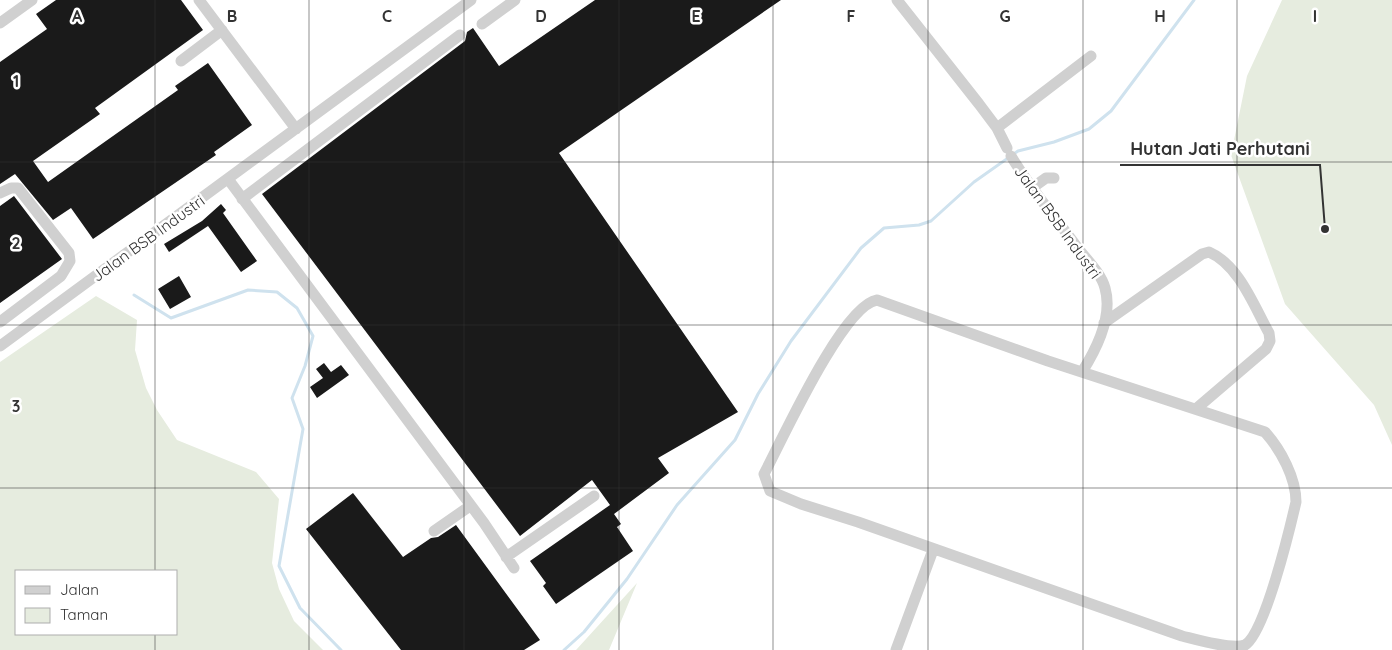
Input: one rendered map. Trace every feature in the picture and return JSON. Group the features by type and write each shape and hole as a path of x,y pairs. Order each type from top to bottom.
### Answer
{"lane":[{"path":"0,23 32,0"},
{"path":"199,0 296,129"},
{"name":"Jalan BSB Industri","path":"0,346 470,0"},
{"path":"482,24 515,0"},
{"name":"Jalan BSB Industri","path":"897,0 997,128 1009,152 1032,188 1090,264 1105,287 1104,323 1093,356 1077,371"},
{"path":"181,61 222,30"},
{"path":"242,199 460,35"},
{"path":"997,128 1091,56"},
{"path":"1032,188 1046,178 1054,178"},
{"path":"228,179 514,568"},
{"path":"0,193 11,188 18,188 69,253 70,261 61,276 0,322"},
{"path":"1104,323 1202,254 1209,252 1218,256 1237,277 1269,333 1270,341 1266,349 1197,408"},
{"path":"877,300 1077,371 1197,408 1265,432 1281,454 1296,489 1292,521 1264,615 1255,634 1246,645 1232,650 1182,636 780,497 770,491 766,483 764,474 834,342 862,306 877,300"},
{"path":"506,557 594,496"},
{"path":"434,531 470,506"},
{"path":"896,650 933,550"}],"green space":[{"path":"1282,0 1392,0 1392,445 1374,405 1285,304 1231,155 1247,76"},
{"path":"96,296 137,320 135,350 146,388 157,410 177,440 256,472 279,499 272,563 279,589 294,621 323,650 0,650 0,362"},
{"path":"637,583 609,650 576,650"}],"building":[{"path":"56,0 181,0 203,30 95,108 100,114 33,161 48,182 178,90 175,86 208,63 252,125 214,152 216,155 93,239 71,208 53,220 15,174 0,184 0,62 47,29 36,14"},
{"path":"595,0 781,0 559,153 738,412 658,458 669,473 614,514 621,524 617,527 633,551 556,604 543,586 546,583 530,561 610,505 592,480 520,536 262,194 465,41 467,32 473,28 499,66"},
{"path":"14,196 62,259 0,303 0,206"},
{"path":"221,204 226,210 223,213 257,261 241,272 208,226 169,252 164,244 202,221"},
{"path":"179,276 191,297 170,309 158,289"},
{"path":"324,363 331,372 341,365 349,375 317,398 310,387 323,378 316,369"},
{"path":"353,493 403,557 431,538 438,537 456,525 540,640 524,650 401,650 306,529"}],"waterway":[{"path":"564,650 584,632 627,579 677,505 735,440 758,394 791,341 861,248 884,228 919,225 931,221 974,182 1018,151 1054,142 1089,129 1111,111 1194,0"},
{"path":"134,295 171,318 248,290 277,292 297,308 313,336 305,366 292,398 303,429 279,566 300,608 341,650"}],"place":[{"name":"Hutan Jati Perhutani","path":"1325,229"}]}
